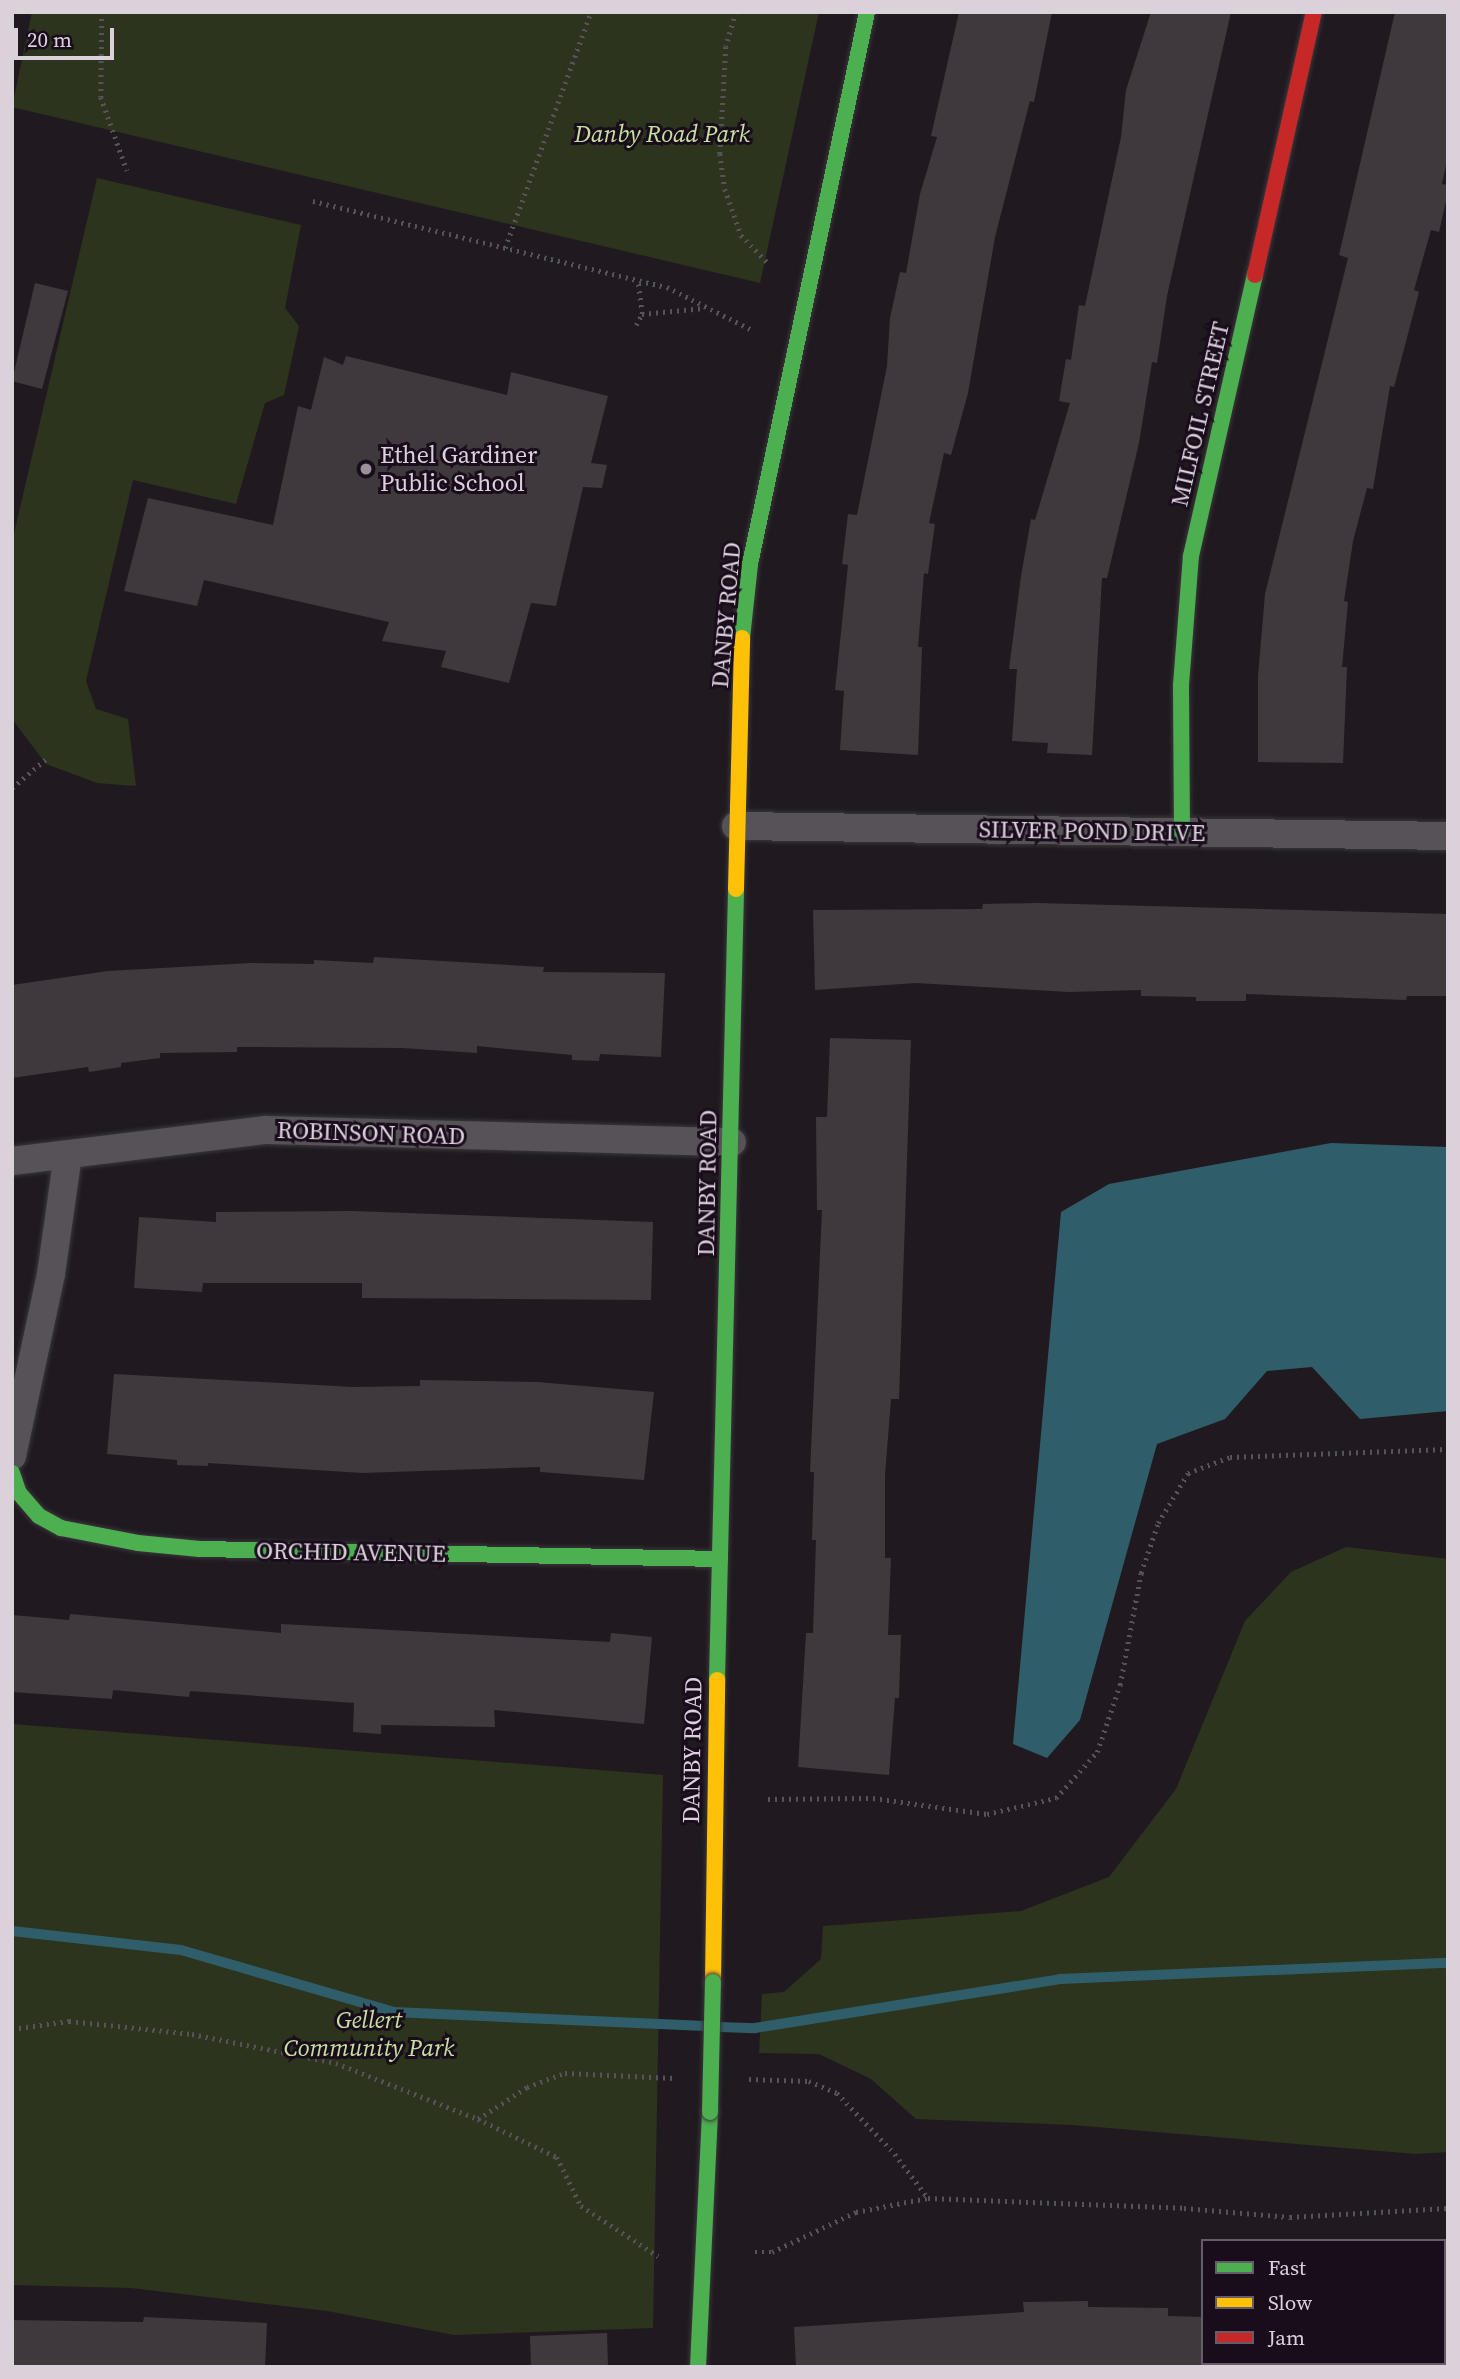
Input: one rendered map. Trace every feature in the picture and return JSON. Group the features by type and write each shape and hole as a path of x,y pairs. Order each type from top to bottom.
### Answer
{"street":[{"name":"DANBY ROAD","path":"698,2367 710,2112 713,1982 710,1917 732,1142 736,826 750,564 867,12"},
{"name":"MILFOIL STREET","path":"1182,832 1181,685 1191,556 1314,12"},
{"name":"SILVER POND DRIVE","path":"736,826 1448,836"},
{"name":"ROBINSON ROAD","path":"12,1161 266,1130 732,1142"},
{"path":"12,1456 51,1274 68,1154"},
{"name":"ORCHID AVENUE","path":"12,1473 19,1493 38,1516 61,1528 138,1543 200,1549 720,1559"}],"path":[{"path":"102,12 101,97 127,171"},
{"path":"505,248 592,12"},
{"path":"736,12 726,47 720,154 725,188 741,235 768,264"},
{"path":"313,201 667,287 754,331"},
{"path":"636,325 642,314 638,280"},
{"path":"642,314 705,308"},
{"path":"12,788 46,760"},
{"path":"768,1799 873,1798 987,1814 1056,1798 1097,1752 1120,1685 1141,1573 1158,1523 1188,1473 1230,1457 1448,1449"},
{"path":"12,2029 69,2021 192,2034 336,2063 478,2119 557,2157 580,2206 658,2256"},
{"path":"478,2119 527,2087 565,2073 674,2078"},
{"path":"749,2079 809,2081 838,2093 895,2154 928,2198"},
{"path":"755,2252 772,2252 856,2212 928,2198 1184,2208 1290,2217 1448,2208"}],"green space":[{"name":"Danby Road Park","path":"32,12 819,12 760,283 12,107"},
{"path":"97,178 301,225 285,308 299,326 284,395 265,403 236,504 133,480 86,681 96,709 128,719 136,786 97,783 46,764 12,719 12,542"},
{"path":"1346,1547 1448,1559 1448,2152 1416,2154 1073,2125 916,2119 871,2079 819,2054 759,2053 762,1994 784,1992 821,1959 823,1926 1021,1911 1109,1877 1176,1789 1245,1621 1291,1572"},
{"name":"Gellert Community Park","path":"12,1724 663,1775 653,2328 454,2335 327,2311 131,2288 12,2285"}],"water":[{"path":"1331,1143 1448,1147 1448,1411 1360,1419 1312,1367 1267,1371 1225,1419 1157,1444 1080,1720 1047,1758 1013,1744 1061,1212 1109,1184"}],"building":[{"path":"959,12 1052,12 1034,102 1030,101 995,237 968,393 951,455 944,453 929,523 935,524 928,574 924,573 918,647 922,647 918,755 840,750 844,691 835,690 848,565 842,564 848,514 857,515 887,366 890,318 900,272 906,273 920,194 937,137 931,136"},
{"path":"1151,12 1231,12 1167,296 1157,363 1152,362 1139,443 1107,578 1102,578 1092,755 1047,753 1048,743 1012,741 1017,669 1009,669 1021,576 1031,519 1035,520 1070,403 1059,401 1066,359 1071,360 1079,305 1085,306 1121,137 1126,90"},
{"path":"1395,12 1448,12 1448,156 1442,184 1448,185 1448,192 1439,232 1431,230 1414,290 1419,292 1394,387 1390,386 1373,489 1367,488 1353,541 1344,601 1348,602 1342,667 1347,667 1343,763 1258,762 1258,676 1265,594 1348,258 1339,255"},
{"path":"35,283 68,291 42,389 12,381"},
{"path":"346,356 507,395 511,372 608,396 591,463 607,465 602,488 583,487 556,606 531,603 509,683 441,667 446,651 382,641 389,622 204,580 197,606 124,591 148,498 273,525 298,406 311,410 324,357 343,365"},
{"path":"1037,903 1448,914 1448,996 1407,996 1406,1000 1246,994 1246,1001 1196,1001 1196,997 1141,996 1141,990 1069,992 916,983 815,990 813,910 982,909 983,904"},
{"path":"374,957 544,967 543,972 665,973 661,1057 600,1054 599,1061 572,1060 572,1055 477,1046 477,1053 402,1048 237,1047 237,1052 160,1053 160,1058 121,1063 121,1067 89,1072 88,1067 12,1078 12,985 108,971 251,963 314,964 314,960 373,963"},
{"path":"830,1038 911,1040 899,1399 891,1399 885,1475 885,1558 891,1558 888,1635 901,1635 899,1698 895,1698 889,1775 798,1767 806,1633 813,1633 816,1540 812,1540 814,1472 810,1472 822,1210 817,1210 816,1117 827,1117"},
{"path":"353,1211 653,1222 651,1300 362,1298 362,1283 203,1283 202,1292 134,1288 139,1217 216,1222 216,1212"},
{"path":"114,1374 353,1387 420,1386 420,1380 537,1382 654,1392 644,1480 540,1472 540,1467 362,1473 208,1463 208,1466 177,1465 177,1460 107,1454"},
{"path":"70,1614 281,1633 281,1624 610,1642 611,1633 652,1637 644,1724 494,1710 495,1727 381,1725 381,1734 353,1732 354,1703 190,1691 189,1697 113,1690 112,1699 12,1692 12,1615 69,1620"},
{"path":"1088,2301 1088,2307 1168,2308 1168,2316 1201,2317 1203,2367 796,2367 794,2327 1024,2312 1023,2302"},
{"path":"144,2317 267,2323 265,2367 12,2367 12,2320 143,2322"},
{"path":"607,2333 608,2367 531,2367 530,2336"}],"waterway":[{"path":"12,1931 181,1950 394,2012 705,2026"},
{"path":"720,2027 755,2028 1060,1979 1448,1963"}],"traffic: fast":[{"path":"742,638 750,564 867,12"},
{"path":"1182,832 1181,685 1191,556 1255,275"},
{"path":"717,1680 736,889"},
{"path":"12,1473 19,1493 39,1516 61,1528 138,1543 200,1549 720,1559"},
{"path":"710,2112 713,1982"},
{"path":"698,2367 710,2112"}],"traffic: slow":[{"path":"736,889 742,638"},
{"path":"713,1982 717,1680"}],"traffic: jam":[{"path":"1255,275 1314,12"}],"place":[{"name":"Ethel Gardiner Public School","path":"366,469"}]}
